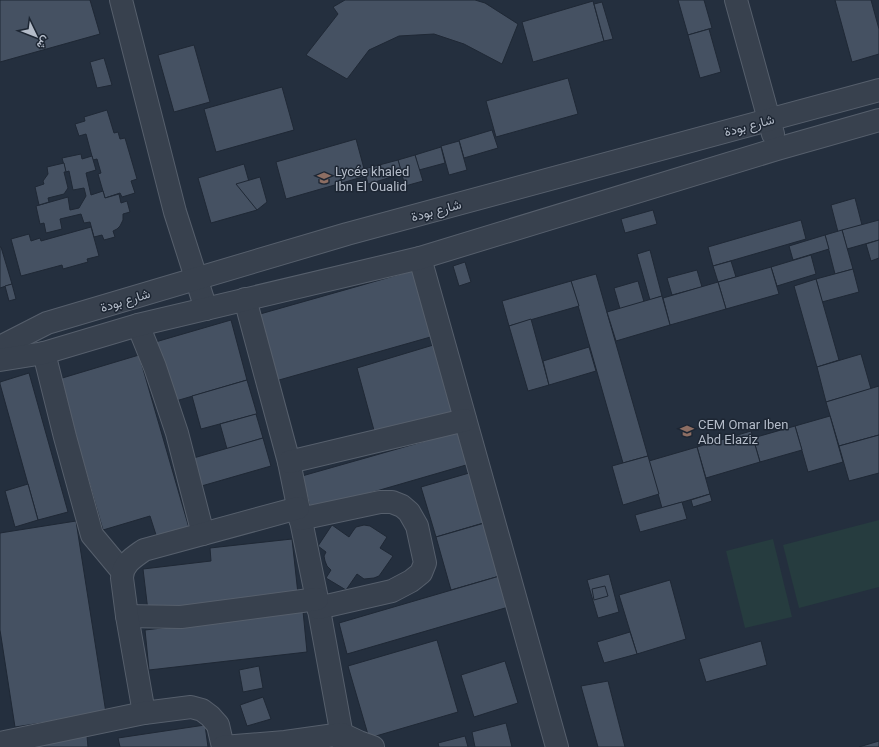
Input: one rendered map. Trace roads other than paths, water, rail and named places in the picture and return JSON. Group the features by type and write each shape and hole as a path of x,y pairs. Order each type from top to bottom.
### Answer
{"street":[{"path":"121,0 175,212 206,310"},
{"path":"736,0 777,149"},
{"name":"شارع بودة","path":"0,347 48,324 347,234 879,90"},
{"path":"0,360 44,353 138,326 420,258 777,149 879,120"},
{"path":"420,258 557,747"},
{"path":"244,300 289,462 318,604 343,741"},
{"path":"138,326 155,367 177,433 203,534"},
{"path":"44,353 92,535 122,571"},
{"path":"289,462 465,420"},
{"path":"127,616 181,617 318,604 392,591 411,581 420,573 425,563 417,526 409,512 402,506 392,502 380,502 299,514 203,534 144,550 134,557 122,571 127,616 144,713"},
{"path":"0,743 144,713 191,706 202,710 218,725 223,747 285,742 343,741 359,742 373,747"}],"place":[{"name":"Lycée khaled Ibn El Oualid","path":"324,178"},
{"name":"CEM Omar Iben Abd Elaziz","path":"687,431"}]}
